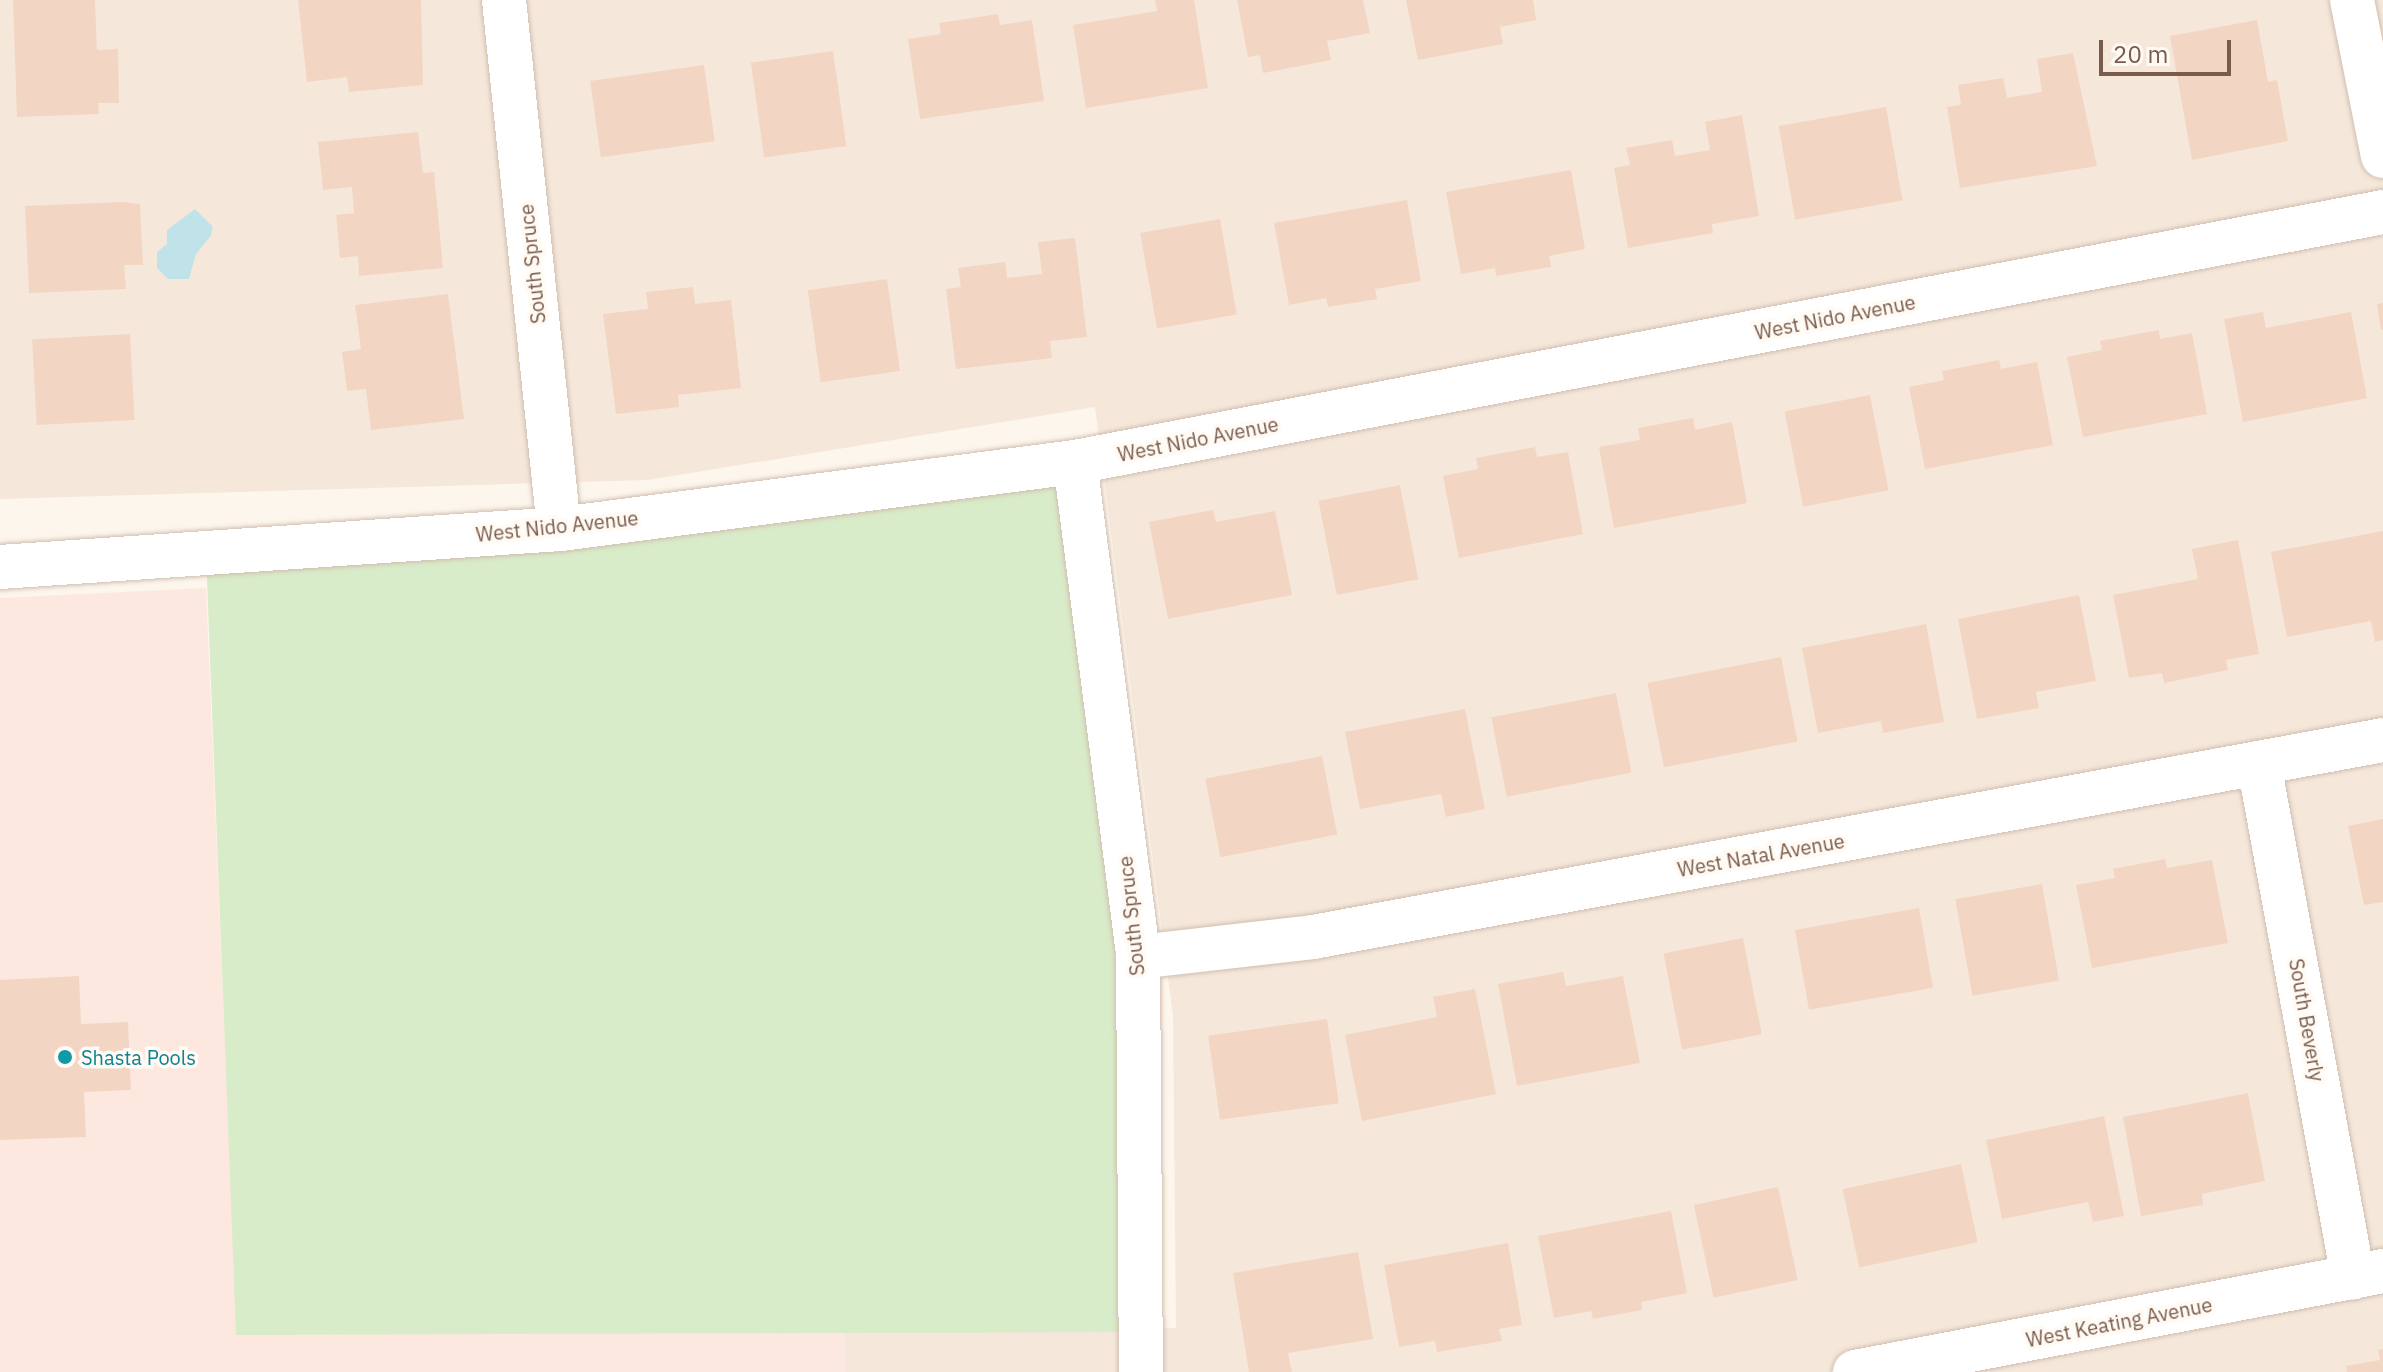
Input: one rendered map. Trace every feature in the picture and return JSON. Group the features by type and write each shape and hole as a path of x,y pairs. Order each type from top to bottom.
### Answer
{"street":[{"name":"South Spruce","path":"504,0 559,529"},
{"path":"2352,0 2383,156"},
{"name":"West Nido Avenue","path":"0,567 559,529 1075,462 2383,212"},
{"name":"South Spruce","path":"1075,462 1138,957 1141,1372"},
{"name":"West Natal Avenue","path":"1138,957 1313,937 2383,740"},
{"name":"South Beverly","path":"2259,764 2368,1274"},
{"name":"West Keating Avenue","path":"1855,1372 2368,1274"}],"shaded area":[{"path":"0,0 2383,0 2383,1372 845,1372 844,1332 1176,1328 1173,1016 1095,407 648,480 0,499"},
{"path":"206,588 237,1334 844,1332 845,1372 0,1372 0,598"}],"green space":[{"path":"1075,462 1138,957 1141,1332 236,1335 206,553"}],"water":[{"path":"195,209 213,227 210,237 196,254 189,279 168,279 157,268 157,252 167,244 167,230"}],"building":[{"path":"13,0 95,0 97,50 118,49 119,103 98,103 99,114 17,117"},
{"path":"298,0 421,0 423,85 349,92 347,77 307,82"},
{"path":"1155,0 1194,0 1208,88 1086,108 1073,25 1157,11"},
{"path":"1237,0 1363,0 1370,33 1327,41 1331,60 1263,73 1260,55 1248,57"},
{"path":"1406,0 1533,0 1536,20 1500,27 1503,44 1418,60"},
{"path":"998,14 1000,25 1032,20 1044,101 920,119 908,39 941,34 939,23"},
{"path":"2257,20 2268,82 2277,80 2288,141 2192,160 2170,36"},
{"path":"833,51 846,146 764,158 751,63"},
{"path":"2073,53 2097,166 1960,188 1947,107 1961,105 1958,85 2003,78 2007,98 2042,92 2037,59"},
{"path":"704,65 715,141 601,157 590,81"},
{"path":"1886,107 1902,201 1795,219 1779,126"},
{"path":"1742,115 1759,216 1712,224 1713,233 1628,248 1614,168 1630,165 1626,148 1672,140 1675,156 1710,150 1705,122"},
{"path":"418,132 423,173 434,172 443,268 359,276 358,256 340,258 336,215 354,213 352,187 323,190 318,142"},
{"path":"1571,170 1585,249 1549,256 1551,267 1496,276 1495,268 1461,274 1446,192"},
{"path":"1407,200 1421,281 1375,289 1377,299 1328,307 1326,298 1289,305 1274,223"},
{"path":"140,204 143,265 124,265 126,289 29,293 25,206"},
{"path":"1220,219 1237,315 1157,329 1140,233"},
{"path":"1075,238 1087,337 1050,341 1052,358 956,369 946,289 961,287 958,268 1005,262 1007,278 1042,274 1038,242"},
{"path":"887,279 900,371 821,382 808,290"},
{"path":"693,287 695,304 731,300 741,388 678,395 679,407 616,414 603,314 648,309 646,292"},
{"path":"448,294 464,419 371,430 366,389 347,391 342,352 361,349 355,305"},
{"path":"2383,303 2383,330 2381,330 2377,304"},
{"path":"2263,312 2266,328 2351,312 2367,398 2243,422 2224,319"},
{"path":"2159,330 2160,339 2192,333 2207,414 2083,437 2067,357 2102,350 2100,341"},
{"path":"130,334 135,420 37,425 32,339"},
{"path":"1999,360 2001,369 2037,362 2053,445 1925,469 1909,387 1944,380 1942,371"},
{"path":"1870,395 1889,490 1803,507 1785,412"},
{"path":"1693,418 1695,430 1732,422 1747,503 1614,528 1599,447 1640,440 1638,428"},
{"path":"1535,447 1537,457 1568,452 1583,534 1459,558 1443,476 1478,469 1476,458"},
{"path":"1400,485 1418,579 1337,595 1319,501"},
{"path":"1213,510 1216,522 1275,511 1292,595 1168,619 1149,522"},
{"path":"2383,531 2383,640 2375,642 2371,621 2287,637 2271,552"},
{"path":"2238,540 2259,654 2226,660 2228,670 2164,683 2162,673 2129,678 2113,595 2198,579 2192,549"},
{"path":"2079,595 2096,681 2036,692 2039,708 1977,719 1958,619"},
{"path":"1926,624 1944,722 1883,733 1881,721 1818,733 1802,648"},
{"path":"1781,657 1797,741 1664,767 1647,683"},
{"path":"1616,693 1631,773 1507,797 1491,717"},
{"path":"1465,709 1485,809 1446,817 1441,794 1360,809 1345,732"},
{"path":"1322,756 1337,835 1220,857 1205,779"},
{"path":"2383,819 2383,902 2364,905 2348,826"},
{"path":"2165,859 2167,868 2212,860 2228,943 2092,968 2076,885 2115,878 2113,869"},
{"path":"2042,884 2059,981 1972,996 1955,899"},
{"path":"1919,908 1933,988 1809,1010 1795,930"},
{"path":"1743,938 1762,1034 1682,1050 1663,953"},
{"path":"1563,972 1566,986 1623,976 1640,1063 1517,1086 1498,984"},
{"name":"Shasta Pools","path":"79,976 81,1024 128,1022 131,1090 84,1092 86,1137 0,1140 0,980"},
{"path":"1475,989 1496,1094 1362,1121 1345,1035 1437,1017 1433,997"},
{"path":"1327,1019 1339,1103 1220,1120 1208,1036"},
{"path":"2248,1093 2265,1181 2202,1194 2203,1205 2141,1216 2123,1117"},
{"path":"2104,1116 2124,1216 2093,1222 2088,1202 2002,1219 1986,1140"},
{"path":"1961,1164 1978,1242 1859,1267 1843,1189"},
{"path":"1778,1187 1798,1280 1714,1298 1694,1205"},
{"path":"1671,1211 1687,1293 1641,1302 1642,1310 1593,1319 1591,1311 1554,1318 1538,1236"},
{"path":"1508,1243 1522,1325 1499,1329 1502,1341 1437,1352 1435,1341 1399,1347 1384,1265"},
{"path":"1358,1252 1373,1339 1288,1353 1292,1372 1249,1372 1233,1273"},
{"path":"2383,1349 2383,1372 2347,1372 2346,1366 2380,1360 2378,1350"}],"place":[{"name":"Shasta Pools","path":"65,1057"}]}
